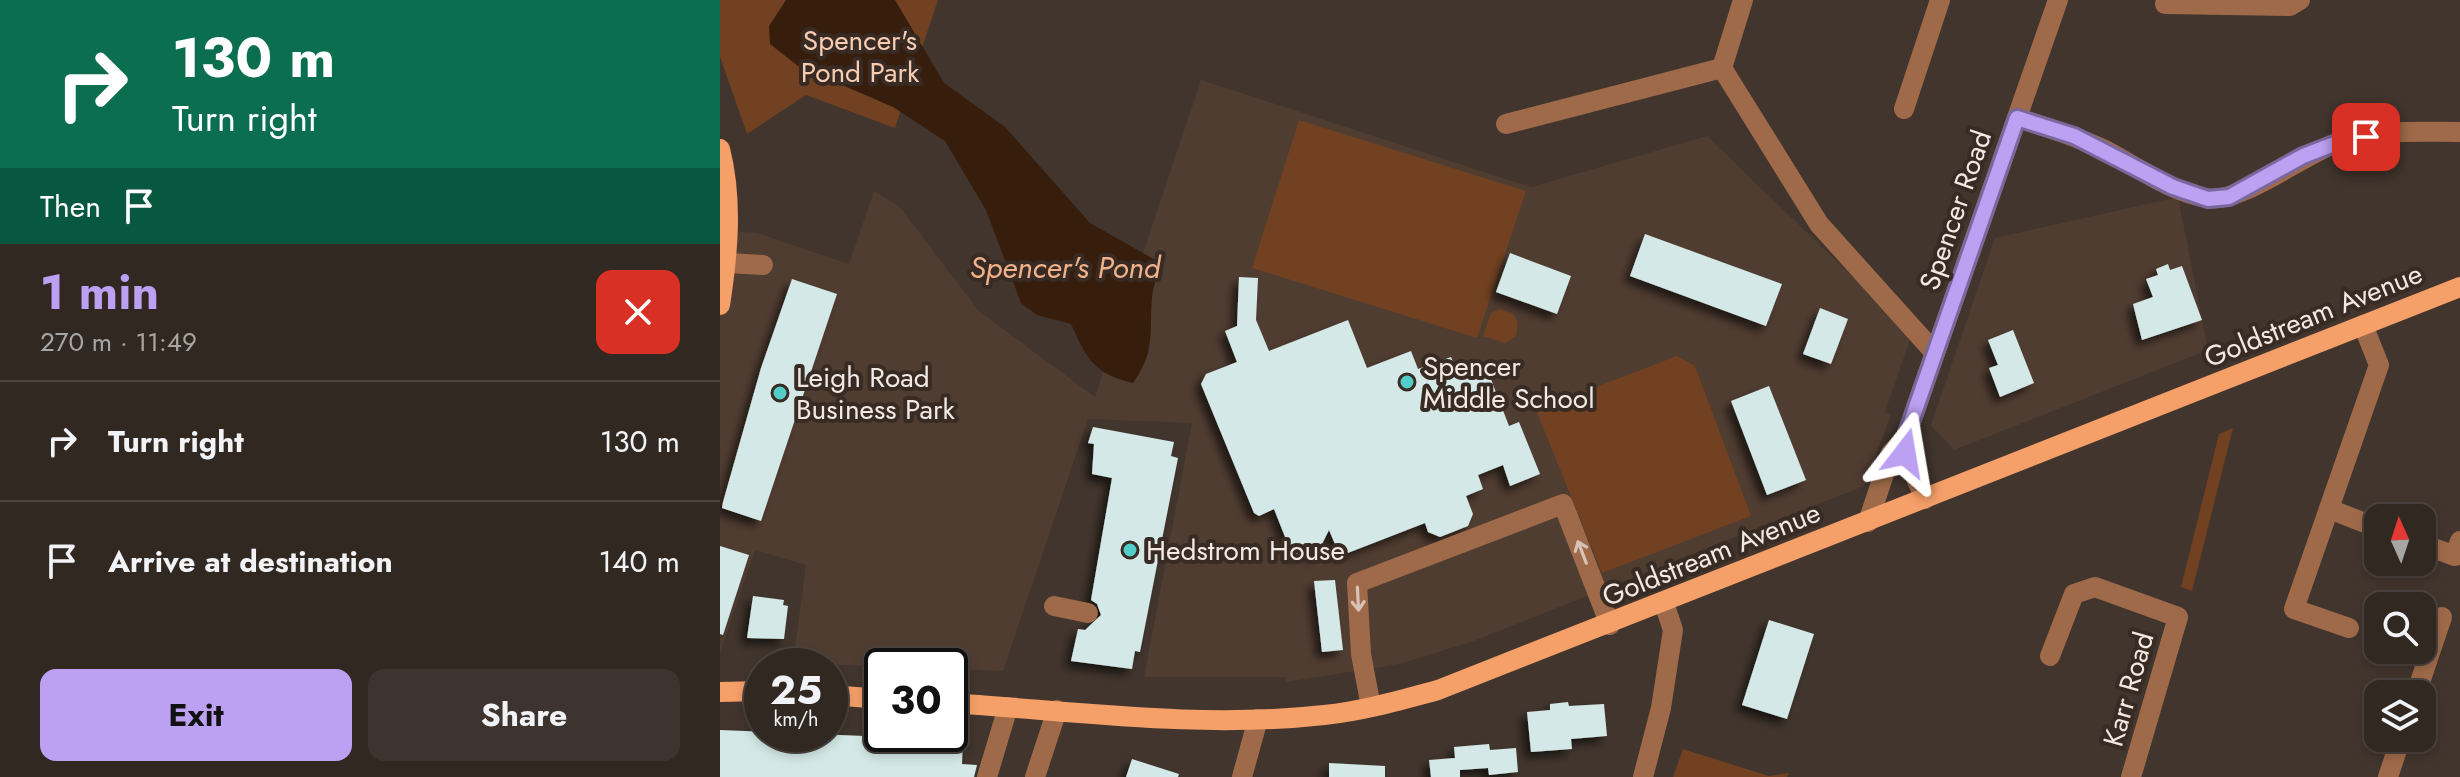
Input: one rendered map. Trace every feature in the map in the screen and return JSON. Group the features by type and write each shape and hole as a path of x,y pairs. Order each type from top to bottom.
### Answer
{"main road":[{"path":"720,305 727,263 721,158"},
{"name":"Goldstream Avenue","path":"968,704 1258,719 1371,707 1438,690 1610,625 2460,287"},
{"path":"720,692 744,691"}],"street":[{"path":"1743,0 1722,68 1819,224 1935,353"},
{"path":"1904,109 1940,0"},
{"name":"Spencer Road","path":"1868,522 1891,453 1905,439 2058,0"},
{"path":"2165,4 2290,6 2300,0"},
{"path":"1506,124 1722,68"},
{"path":"2017,118 2074,136 2173,187 2208,199 2229,197 2245,191 2303,156 2342,141 2389,133 2460,132"},
{"path":"727,263 763,265"},
{"path":"2349,628 2294,609 2379,365 2363,325"},
{"path":"1905,439 1905,453 1925,499"},
{"path":"1371,707 1361,654 1357,583 1563,504 1610,625"},
{"path":"2329,509 2364,523"},
{"path":"2436,549 2455,556 2460,541"},
{"name":"Karr Road","path":"2050,656 2074,594 2095,587 2178,617 2131,777"},
{"path":"1643,777 1661,708 1673,630 1664,603"},
{"path":"1054,606 1088,613"},
{"path":"2421,680 2442,617"},
{"path":"987,777 1008,707"},
{"path":"1035,777 1057,710"},
{"path":"1242,777 1258,719"},
{"path":"2388,777 2396,752"}],"shaded area":[{"path":"1201,80 1531,187 1707,136 1912,334 1885,412 1891,415 1864,486 1471,642 1399,664 1286,682 1285,677 1144,677 1192,423 1088,419 1003,671 968,670 968,648 864,648 864,666 848,665 848,648 795,648 806,565 755,550 720,653 720,230 757,233 849,264 874,191 899,206 979,311 1095,397"},
{"path":"2178,197 2208,350 1954,450 1931,425 1995,238"}],"green space":[{"name":"Spencer's Pond Park","path":"720,0 938,0 895,128 806,95 747,134 720,57"},
{"path":"1299,120 1526,191 1477,338 1252,268"},
{"path":"1499,309 1512,313 1518,322 1516,336 1505,343 1483,336 1491,313"},
{"path":"1677,356 1695,366 1751,516 1602,573 1536,410"},
{"path":"2233,428 2192,591 2181,587 2219,434"},
{"path":"1683,749 1769,776 1789,773 1787,777 1673,777"}],"water":[{"name":"Spencer's Pond","path":"786,0 895,0 944,83 1005,127 1090,223 1157,261 1148,351 1133,383 1100,370 1087,356 1071,324 1037,315 1021,303 986,210 945,141 893,107 798,66 770,44 769,26"}],"building":[{"path":"1645,234 1782,284 1766,326 1630,276"},
{"path":"1510,253 1571,276 1557,314 1496,292"},
{"path":"2168,264 2170,270 2182,266 2202,320 2142,340 2133,304 2153,297 2146,279 2158,275 2156,269"},
{"path":"1239,277 1258,278 1256,320 1269,351 1348,320 1367,368 1411,351 1418,369 1451,357 1460,379 1487,369 1509,426 1519,422 1540,474 1510,486 1503,465 1478,475 1483,489 1466,496 1473,514 1468,526 1440,537 1428,532 1425,523 1340,556 1329,530 1314,560 1311,550 1293,557 1274,509 1259,516 1254,513 1201,384 1206,374 1237,362 1225,331 1237,326"},
{"name":"Leigh Road Business Park","path":"792,279 837,294 761,521 722,508 761,368"},
{"path":"1820,308 1848,319 1831,364 1803,354"},
{"path":"2013,330 2034,383 2000,397 1989,368 1998,365 1988,340"},
{"path":"1769,386 1806,480 1767,495 1731,401"},
{"name":"Hedstrom House","path":"1093,427 1174,442 1171,456 1178,458 1140,652 1135,651 1132,669 1071,661 1078,629 1085,630 1101,615 1097,604 1091,600 1112,478 1092,474 1094,444 1088,443"},
{"path":"720,546 749,555 723,635 720,634"},
{"path":"1335,580 1343,650 1322,652 1314,581"},
{"path":"753,596 784,600 783,605 788,606 784,639 747,638"},
{"path":"1769,620 1814,634 1787,719 1742,705"},
{"path":"1568,702 1569,706 1604,704 1607,736 1571,739 1572,749 1531,752 1527,712 1550,710 1550,704"},
{"path":"720,730 744,731 744,752 848,752 848,735 864,736 864,752 962,752 962,764 977,765 974,777 720,777"},
{"path":"1489,744 1490,750 1516,748 1518,772 1489,775 1488,768 1460,770 1460,777 1431,777 1429,760 1455,758 1454,747"},
{"path":"1132,759 1179,774 1178,777 1126,777"},
{"path":"1329,763 1385,766 1385,777 1329,777"}],"place":[{"name":"Spencer Middle School","path":"1407,382"},
{"name":"Leigh Road Business Park","path":"780,393"},
{"name":"Hedstrom House","path":"1130,550"}],"route":[{"path":"1905,453 1905,439 2017,118 2074,136 2173,187 2208,199 2229,197 2245,191 2303,156 2342,141 2366,137"}]}
